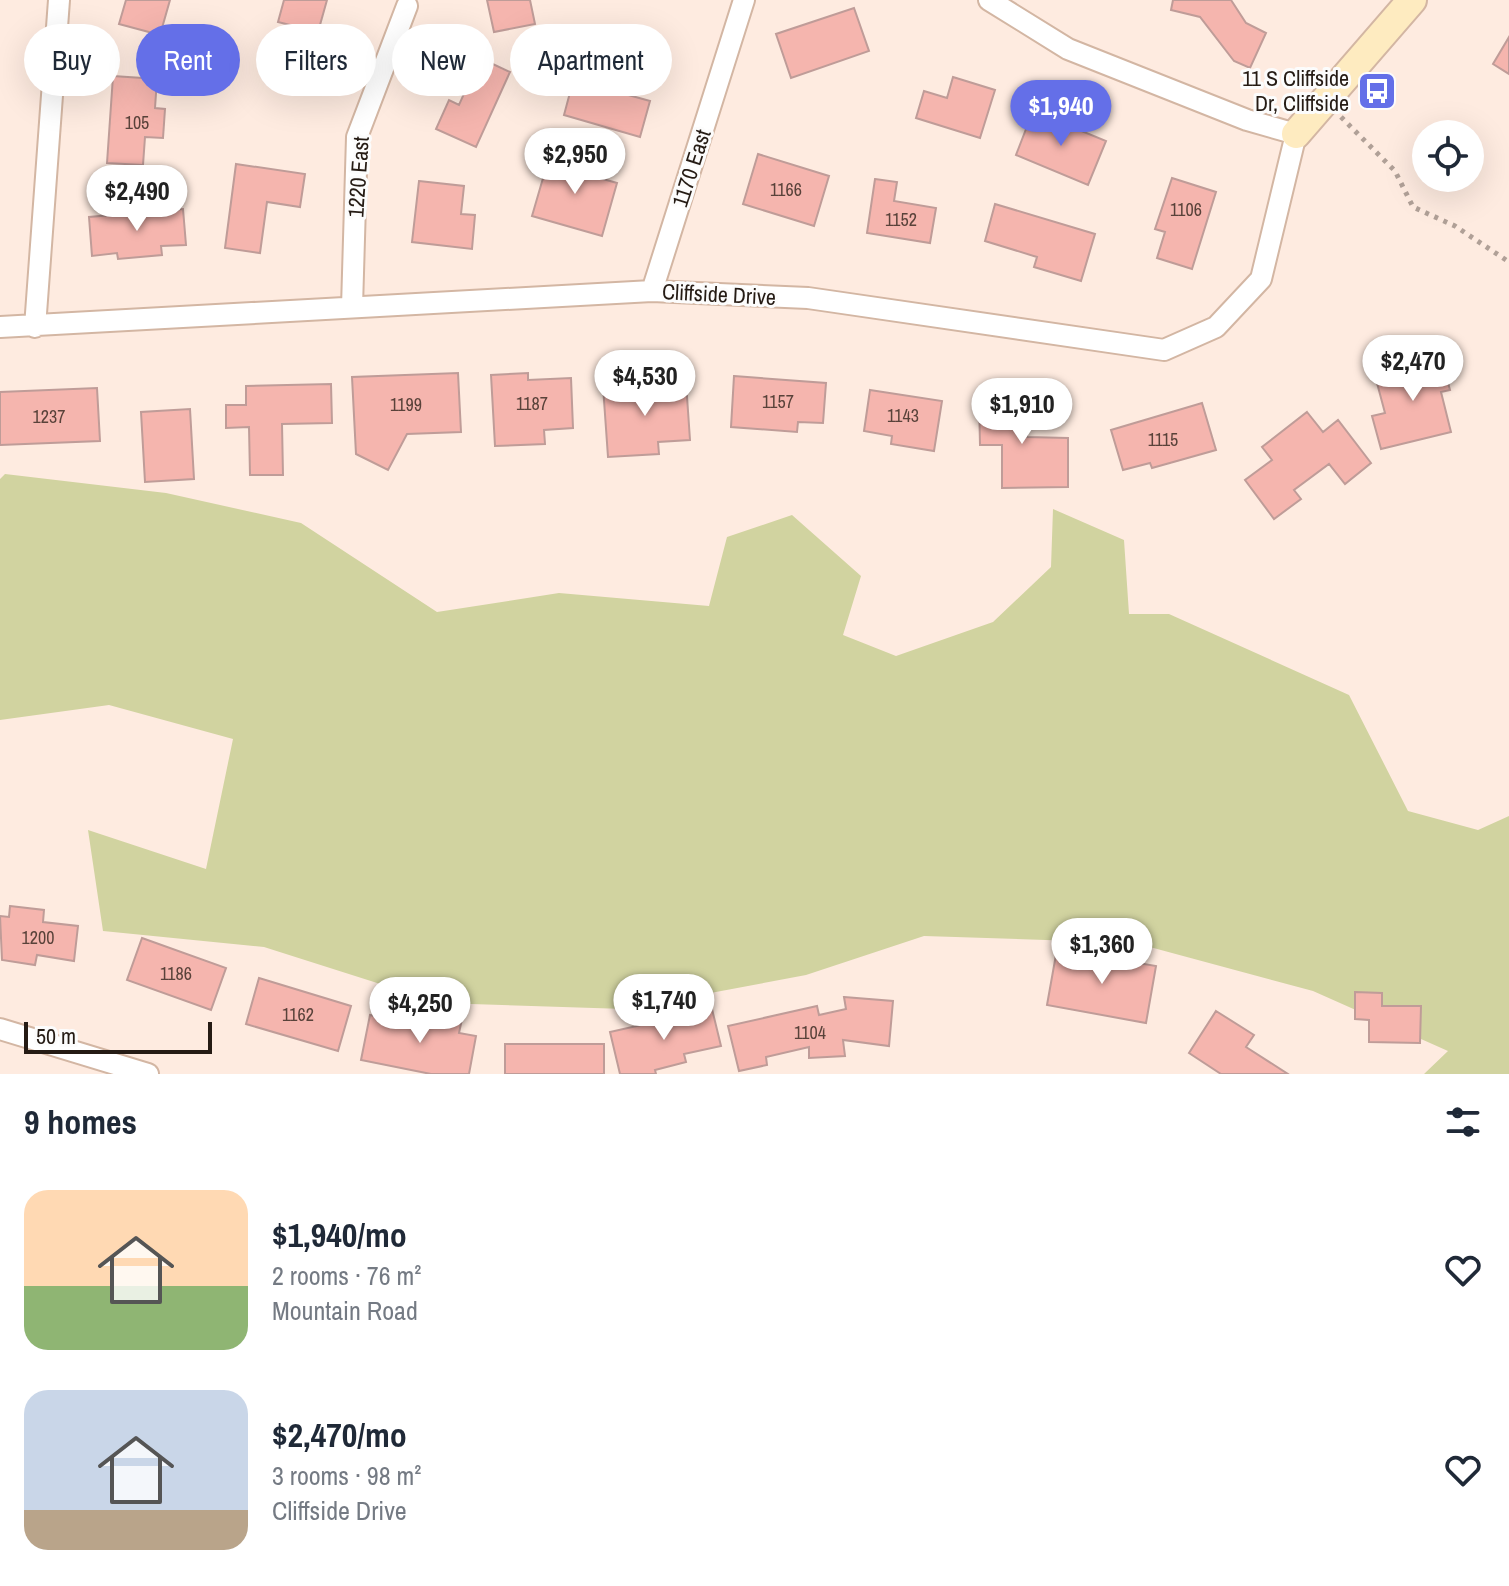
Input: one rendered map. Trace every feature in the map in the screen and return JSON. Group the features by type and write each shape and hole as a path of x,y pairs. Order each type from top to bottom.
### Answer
{"street":[{"path":"35,327 59,0"},
{"name":"1170 East","path":"652,291 744,0"},
{"path":"989,0 1068,49 1247,120 1296,134 1412,0"},
{"name":"1220 East","path":"352,307 357,137 407,6"},
{"name":"Cliffside Drive","path":"0,327 652,291 808,298 1164,350 1216,327 1261,279 1296,134"},
{"path":"0,1029 148,1074"}],"path":[{"path":"1324,101 1395,171 1413,207 1455,226 1509,262"}],"green space":[{"path":"5,474 166,493 301,523 437,612 559,593 709,606 727,537 792,515 861,576 843,635 896,656 993,622 1051,567 1053,509 1124,540 1129,614 1169,614 1349,695 1408,811 1478,830 1509,816 1509,1074 1424,1074 1448,1051 1313,991 1135,943 924,936 806,975 625,1009 440,1003 264,947 103,931 88,830 206,869 233,739 109,705 0,720 0,479"}],"building":[{"path":"126,0 170,0 163,24 136,24 136,29 119,24"},
{"path":"284,0 327,0 320,24 278,22"},
{"path":"487,0 530,0 535,24 510,24 510,29 494,32"},
{"path":"1173,0 1231,0 1246,23 1266,33 1250,68 1234,61 1200,17 1171,10"},
{"path":"854,8 869,51 791,78 776,34"},
{"path":"1509,37 1509,74 1493,64"},
{"path":"494,65 510,72 476,147 436,129 449,100 459,105 463,96 494,96"},
{"path":"120,76 136,78 136,96 156,96 155,108 165,109 163,138 145,137 143,165 107,163 112,96 120,96"},
{"path":"953,77 995,90 980,138 916,118 924,91 947,98"},
{"path":"569,96 632,96 650,101 640,137 564,115"},
{"path":"1033,111 1106,141 1088,185 1016,155"},
{"path":"758,154 829,176 814,226 743,204"},
{"path":"574,155 600,162 596,177 617,183 602,236 532,216 548,161 570,168"},
{"path":"236,164 305,174 300,207 267,202 260,253 225,248"},
{"path":"1172,178 1216,192 1192,269 1157,258 1165,232 1155,229"},
{"path":"875,179 897,182 894,201 936,208 930,243 867,233"},
{"path":"419,181 464,186 461,214 475,215 472,249 412,242"},
{"path":"995,204 1095,234 1081,281 1034,267 1037,257 985,241"},
{"path":"183,209 186,245 161,246 162,255 118,259 117,253 92,256 89,217"},
{"path":"1424,347 1430,371 1444,368 1450,390 1441,392 1451,432 1381,449 1372,416 1385,413 1377,383 1407,376 1402,353"},
{"path":"458,373 461,432 407,434 388,470 356,454 352,377"},
{"path":"528,373 528,380 571,378 573,428 544,430 545,444 495,446 491,375"},
{"path":"734,376 826,383 823,423 798,422 797,432 731,427"},
{"path":"686,382 690,440 658,442 659,454 608,457 603,386 644,383 645,395 657,394 656,384"},
{"path":"331,384 332,423 282,424 283,475 250,475 249,427 226,428 226,405 246,405 246,386"},
{"path":"97,388 100,441 0,445 0,392"},
{"path":"870,390 942,401 934,451 891,444 892,436 864,431"},
{"path":"979,398 1027,398 1027,437 1068,438 1068,487 1002,488 1002,445 980,445"},
{"path":"1202,403 1216,450 1152,468 1150,463 1123,470 1111,430"},
{"path":"190,409 194,479 145,482 141,412"},
{"path":"1307,412 1323,432 1338,420 1371,463 1345,484 1329,464 1294,490 1301,499 1274,519 1245,480 1272,460 1262,447"},
{"path":"10,906 44,910 43,922 78,926 74,961 37,955 35,965 2,960 0,916 9,917"},
{"path":"142,938 226,968 211,1010 127,980"},
{"path":"1057,949 1156,966 1146,1023 1047,1005"},
{"path":"259,978 351,1006 338,1051 246,1024"},
{"path":"1355,992 1382,993 1382,1006 1421,1006 1420,1043 1369,1042 1369,1020 1355,1019"},
{"path":"844,997 893,1001 889,1046 843,1040 845,1056 809,1058 809,1047 766,1057 767,1065 739,1071 728,1026 817,1006 819,1015 846,1009"},
{"path":"712,1009 721,1046 684,1054 686,1062 655,1070 656,1074 620,1074 610,1032"},
{"path":"1216,1011 1254,1035 1246,1047 1288,1074 1221,1074 1189,1053"},
{"path":"425,1012 462,1019 459,1033 476,1036 469,1074 431,1074 361,1060 370,1015 422,1026"},
{"path":"505,1044 604,1044 604,1074 505,1074"}],"place":[{"name":"11 S Cliffside Dr, Cliffside","path":"1377,91"}]}
